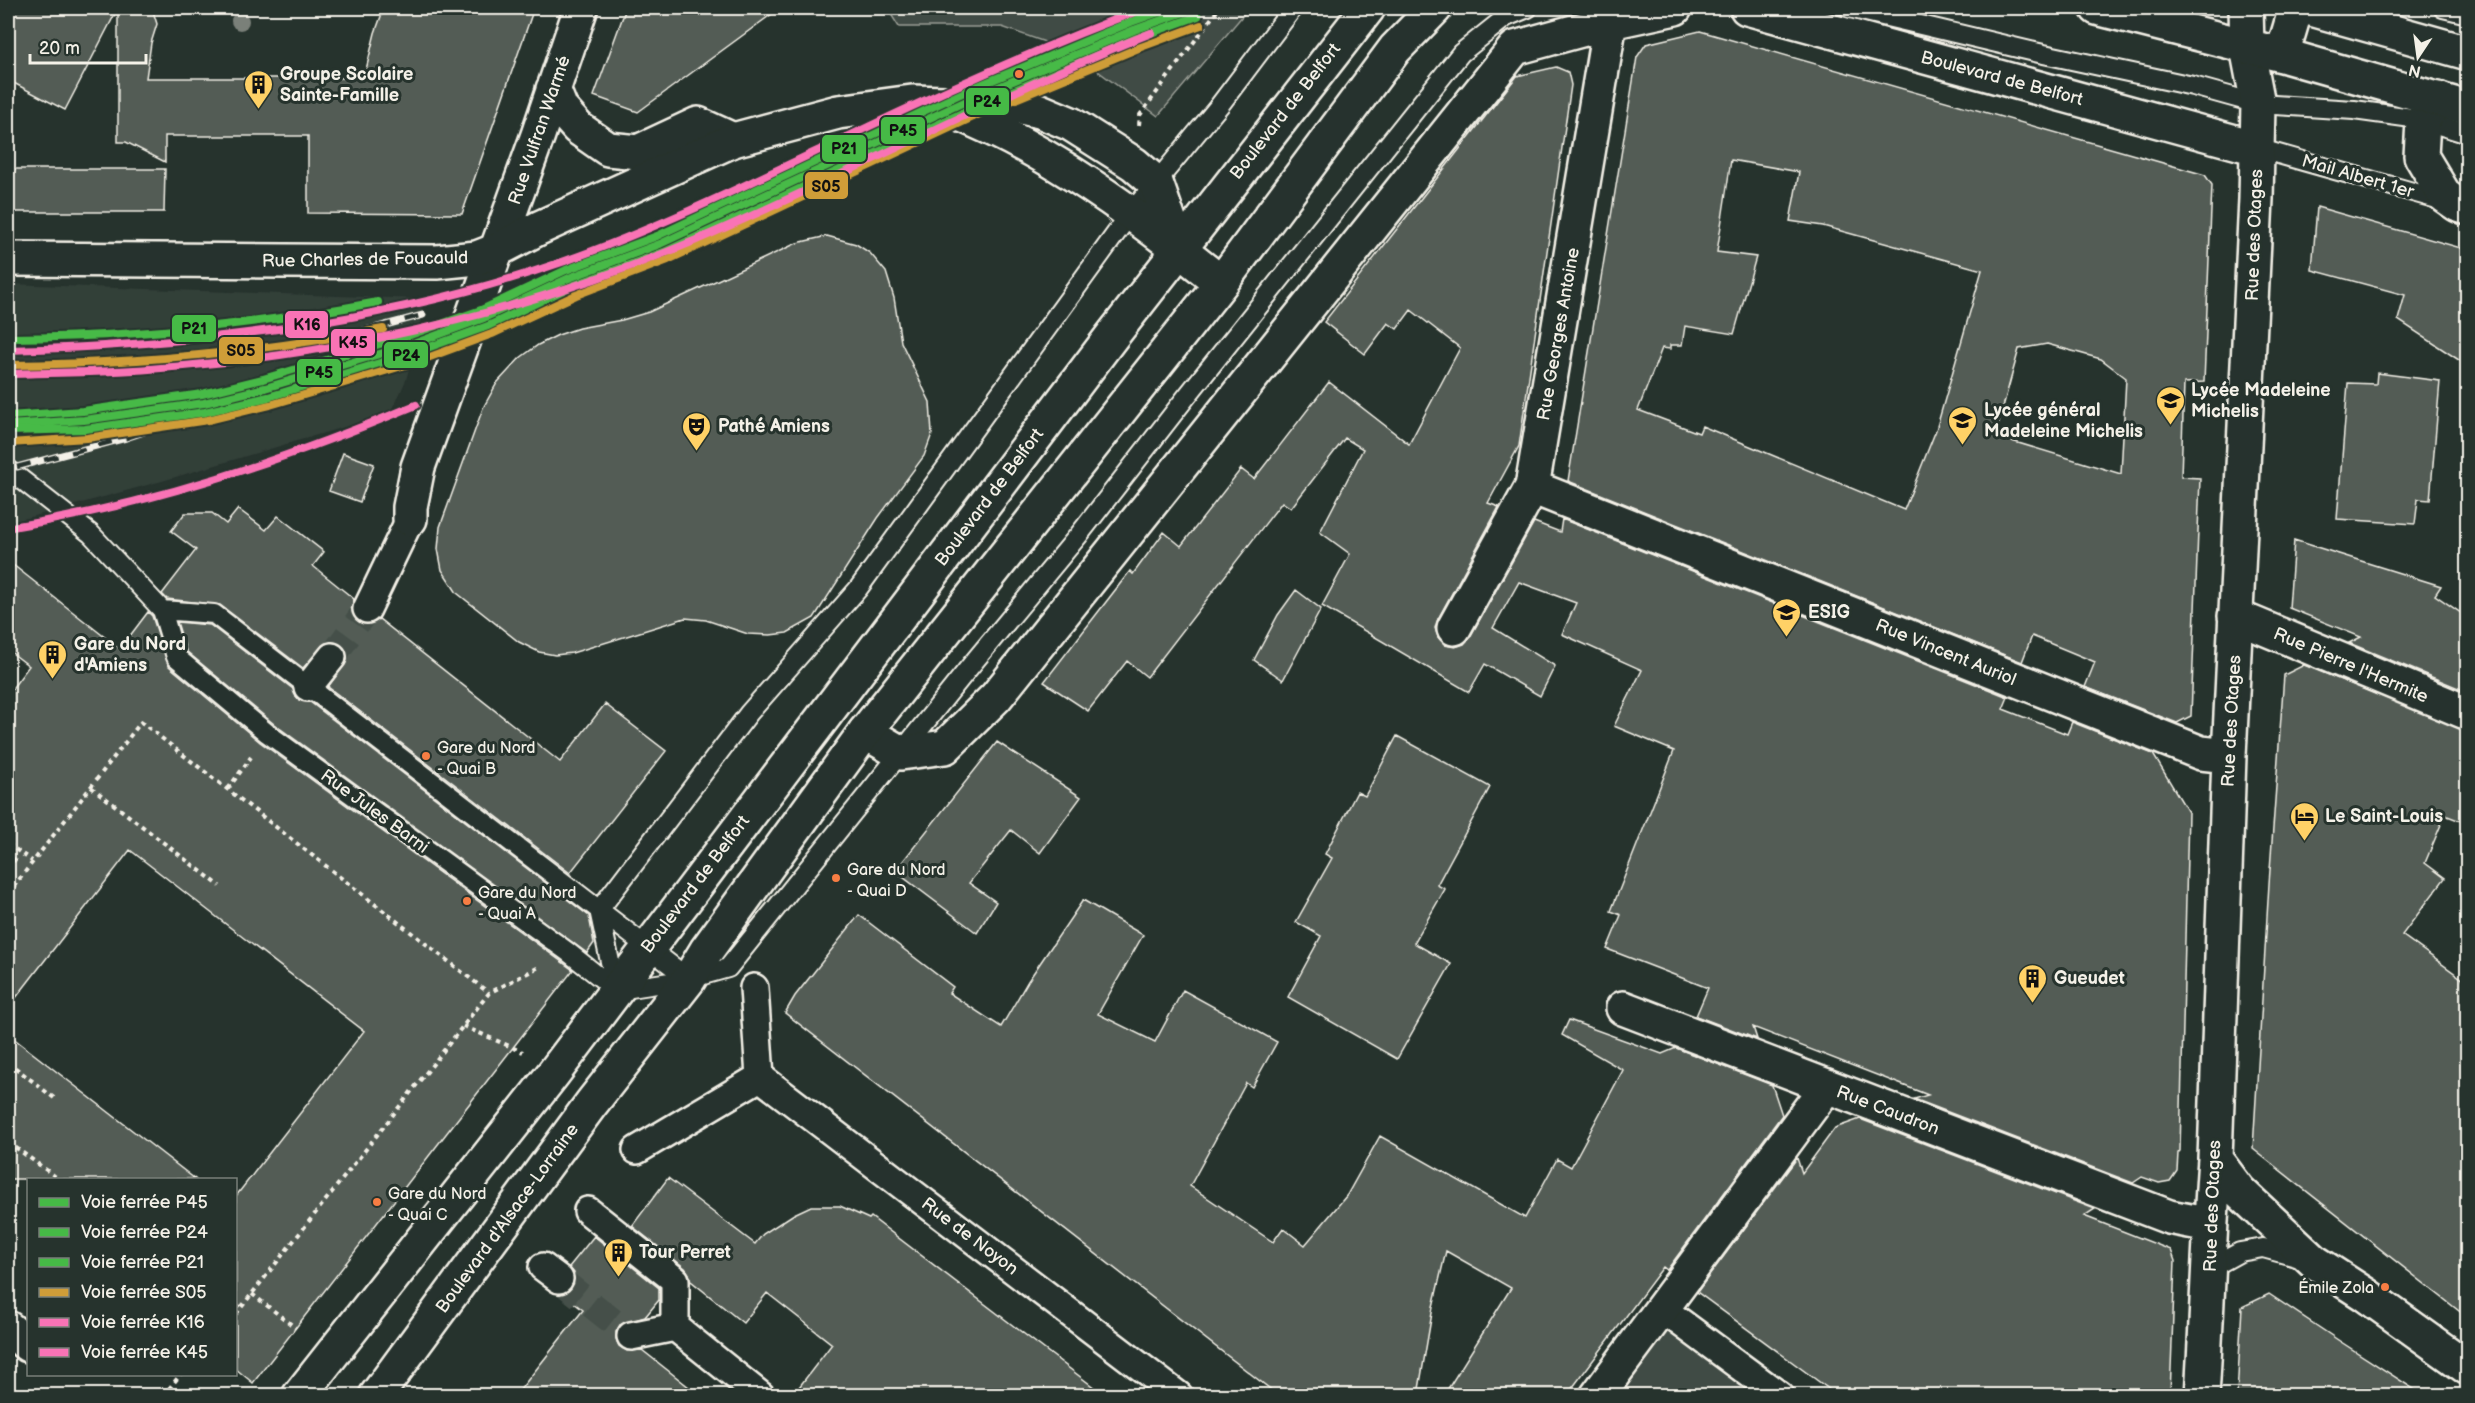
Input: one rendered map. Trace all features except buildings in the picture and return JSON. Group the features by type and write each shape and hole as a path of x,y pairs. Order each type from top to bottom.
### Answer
{"street":[{"name":"Rue Vulfran Warmé","path":"411,519 410,507 418,467 581,8"},
{"name":"Boulevard de Belfort","path":"616,990 1179,249 1368,8"},
{"path":"689,979 706,951 865,732 1221,284 1395,49 1435,8"},
{"path":"865,732 901,753 945,747 996,697 1515,48 1610,21 1675,8"},
{"name":"Boulevard de Belfort","path":"1747,8 2257,148"},
{"path":"2097,8 2282,55 2443,109"},
{"name":"Rue des Otages","path":"2202,1395 2215,1159 2229,756 2259,104 2247,47 2246,8"},
{"path":"2259,104 2282,55 2296,8"},
{"path":"2308,8 2468,53"},
{"name":"Rue Georges Antoine","path":"1454,628 1532,487 1610,21"},
{"path":"554,89 561,108 578,129 609,149 638,152 698,124 733,140"},
{"name":"Rue Charles de Foucauld","path":"8,259 437,262 477,258 733,140 838,112 912,102 1012,105 1040,111 1071,124 1145,174"},
{"name":"Rue Charles de Foucauld","path":"932,103 1033,150 1130,214 1179,249 1221,284"},
{"name":"Mail Albert 1er","path":"2443,109 2421,156 2445,196 2463,207"},
{"path":"1145,174 1179,249"},
{"name":"Rue Vincent Auriol","path":"1532,487 2201,753 2229,756"},
{"path":"367,609 411,519"},
{"name":"Rue Pierre l'Hermite","path":"2235,616 2468,714"},
{"path":"308,687 332,657"},
{"name":"Boulevard d'Alsace-Lorraine","path":"376,1395 639,1042 689,979"},
{"path":"638,1150 760,1077 754,988"},
{"path":"299,1395 616,990"},
{"path":"1623,1008 1827,1086"},
{"name":"Rue de Noyon","path":"760,1077 1179,1395"},
{"name":"Rue Caudron","path":"1597,1395 1827,1086 2169,1217 2210,1225"},
{"path":"2215,1159 2239,1191 2314,1262 2366,1295 2468,1368"},
{"path":"588,1211 675,1280 675,1327"},
{"path":"1661,1308 1780,1395"},
{"path":"630,1336 675,1327 761,1395"},
{"path":"8,1329 27,1344"}],"lane":[{"path":"1293,8 1219,106 1145,174 1130,214 858,589 749,713 599,910 616,990 689,979 728,968 1078,536 1177,408 1461,53 1506,17 1528,8"},
{"path":"1849,8 2038,53 2193,86 2259,104 2354,110 2443,109 2468,134"},
{"path":"2443,8 2468,15"},
{"name":"Mail Albert 1er","path":"2257,148 2463,207"},
{"name":"Rue Jules Barni","path":"8,469 91,534 162,610 176,657 267,733 568,952 616,990"},
{"path":"162,610 214,614 689,979"},
{"path":"2209,1269 2240,1252 2263,1248 2314,1262"}],"path":[{"path":"1145,174 1140,115 1219,8"},
{"path":"8,894 141,722 489,993 237,1313"},
{"path":"91,788 220,886"},
{"path":"8,844 32,861"},
{"path":"8,869 16,858"},
{"path":"464,1026 524,1052"},
{"path":"8,1062 54,1098"},
{"path":"8,1142 59,1178"},
{"path":"252,1294 296,1328"},
{"path":"237,1305 241,1308"},
{"path":"163,1395 179,1376"}],"shaded area":[{"path":"887,8 1249,8 1158,116 1071,51 1002,27 899,27"},
{"path":"8,284 421,299 423,315 406,380 391,413 162,481 12,522 8,527"},
{"path":"1670,1326 1763,1396 1618,1396"}],"tunnel":[{"path":"332,657 367,609"},
{"path":"559,1279 631,1336"}],"railway":[{"path":"268,350 374,328 423,315"},
{"path":"17,467 126,438 365,359"}],"rail line":[{"name":"K16","path":"8,350 149,343 290,327 359,316 497,283 565,261 642,231 971,80 1075,35 1145,8"},
{"name":"P21","path":"8,416 83,411 202,394 263,379 410,335 481,310 566,270 657,236 971,89 1170,8"},
{"name":"P45","path":"8,425 84,420 204,403 265,388 413,344 484,318 569,278 660,244 975,97 1134,30 1195,8"},
{"name":"P24","path":"8,431 85,429 205,412 268,397 416,352 488,326 572,286 664,252 979,105 1137,38 1198,16"},
{"name":"S05","path":"9,443 87,438 208,420 270,405 419,361 492,334 576,295 668,260 982,113 1141,47 1201,25"},
{"name":"K45","path":"9,374 140,370 249,359 379,338 507,306 570,287 694,241 1035,83 1151,33"},
{"name":"P21","path":"8,338 101,335 194,328 286,317 378,302"},
{"name":"S05","path":"8,365 103,362 197,355 290,344 383,329"},
{"name":"K45","path":"12,527 116,506 218,478 317,444 416,405"}],"place":[{"name":"Groupe Scolaire Sainte-Famille","path":"259,110"},
{"name":"Lycée Madeleine Michelis","path":"2170,426"},
{"name":"Lycée général Madeleine Michelis","path":"1963,446"},
{"name":"Pathé Amiens","path":"697,452"},
{"name":"ESIG","path":"1787,638"},
{"name":"Gare du Nord d'Amiens","path":"53,680"},
{"name":"Gare du Nord - Quai B","path":"426,756"},
{"name":"Le Saint-Louis","path":"2304,842"},
{"name":"Gare du Nord - Quai D","path":"836,878"},
{"name":"Gare du Nord - Quai A","path":"467,901"},
{"name":"Gueudet","path":"2033,1004"},
{"name":"Gare du Nord - Quai C","path":"377,1202"},
{"name":"Tour Perret","path":"618,1278"},
{"name":"Émile Zola","path":"2385,1287"}]}
